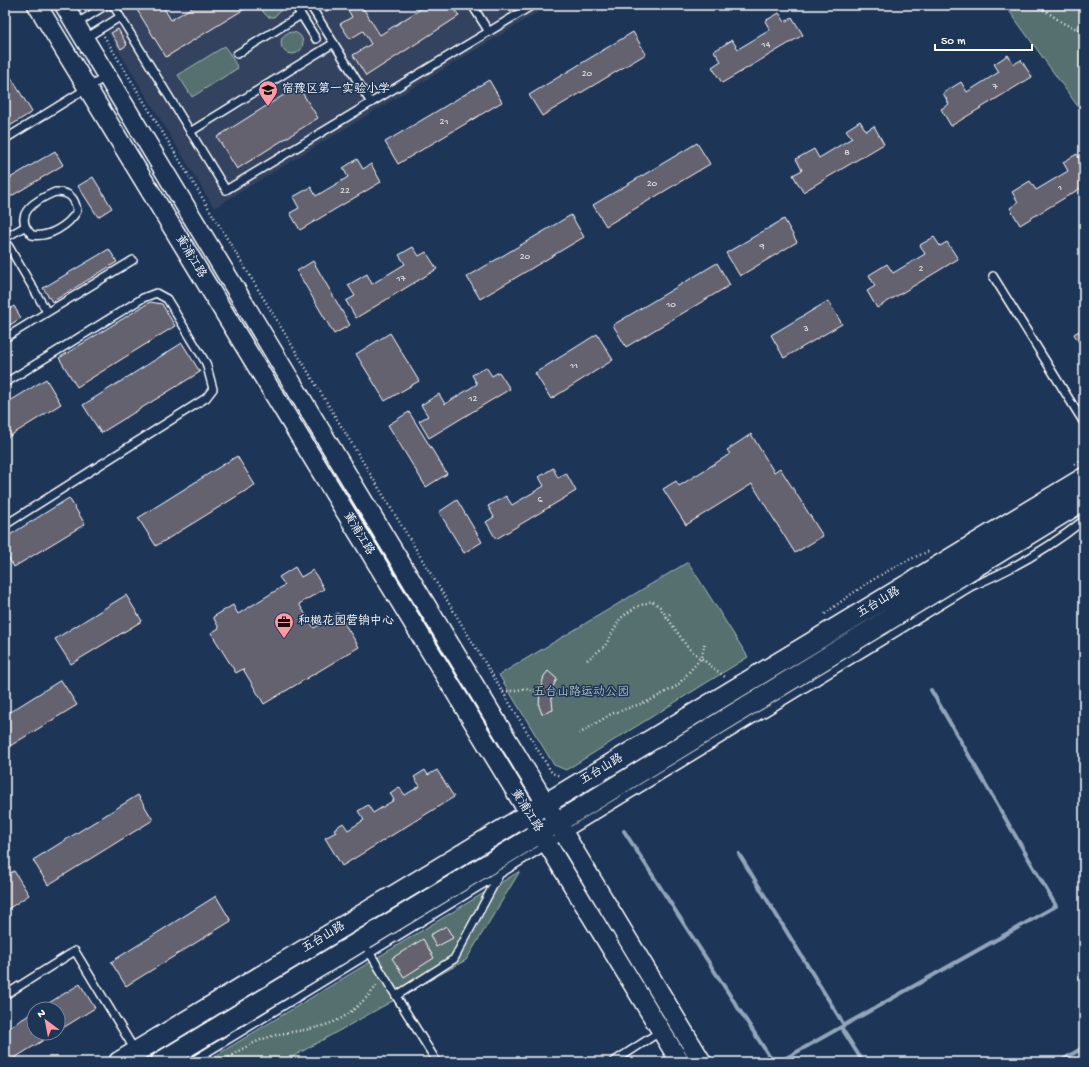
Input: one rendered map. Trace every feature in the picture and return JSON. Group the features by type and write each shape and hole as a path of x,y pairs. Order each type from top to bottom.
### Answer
{"main road":[{"name":"五台山路","path":"119,1062 139,1057 1077,472"},
{"name":"五台山路","path":"162,1062 366,947 543,838 562,828 1084,500"}],"street":[{"name":"黄浦江路","path":"37,5 528,815 680,1062"},
{"name":"黄浦江路","path":"64,5 702,1062"}],"lane":[{"path":"80,31 106,5"},
{"path":"113,5 226,190 533,5"},
{"path":"295,5 316,39"},
{"path":"310,5 371,103"},
{"path":"472,5 489,32"},
{"path":"237,54 301,15"},
{"path":"80,31 100,29 120,17"},
{"path":"190,132 334,43"},
{"path":"5,139 107,76"},
{"path":"55,192 67,192 76,204 78,211 73,218 56,230 37,236 32,235 24,226 23,220 26,212 36,201 44,196 55,192"},
{"path":"24,226 5,239 47,312"},
{"path":"5,338 133,260"},
{"path":"993,276 1084,423"},
{"path":"5,383 143,298 156,293 167,299 206,363 213,389 206,398 5,524"},
{"path":"562,828 972,586 1006,572 1061,539 1084,520"},
{"path":"191,1062 366,947 500,874 543,838"},
{"path":"396,996 454,959 500,874"},
{"path":"366,947 437,1062"},
{"path":"5,995 75,951 139,1057"},
{"path":"613,1062 661,1031"}],"path":[{"path":"1037,5 1063,23 1084,32"},
{"path":"100,29 552,773 557,776 567,774"},
{"path":"1077,472 1084,458"},
{"path":"824,615 847,596 914,557 932,550"},
{"path":"587,660 605,646 620,619 636,607 652,601 660,607 688,648 725,677"},
{"path":"666,617 670,614"},
{"path":"579,734 611,714 649,701 670,691 685,679 701,658 705,642"},
{"path":"718,681 731,674"},
{"path":"503,692 523,689 540,691"},
{"path":"222,1062 250,1044 264,1038 316,1029 340,1019 360,1002 384,976"}],"shaded area":[{"name":"宿豫区第一实验小学","path":"91,5 550,5 214,208"}],"green space":[{"path":"262,5 282,5 281,10 274,17 268,17 263,12"},
{"path":"1005,5 1084,5 1084,115"},
{"path":"292,32 300,35 303,43 300,51 292,54 284,51 281,43 284,35"},
{"path":"225,46 238,68 192,97 178,75"},
{"name":"五台山路运动公园","path":"688,562 748,657 566,770 554,765 499,675"},
{"path":"520,871 466,960 283,1062 205,1062"}],"building":[{"path":"134,5 162,5 171,20 196,5 251,5 166,57"},
{"path":"321,5 337,5 325,12"},
{"path":"345,5 361,5 380,35 427,5 452,5 459,16 366,76 353,55 371,44 363,31 350,39 340,24 352,17"},
{"path":"779,13 785,22 792,17 803,35 722,83 712,67 721,61 714,51 732,40 738,49 770,30 765,21"},
{"path":"118,29 127,45 121,49 111,33"},
{"path":"633,32 646,54 542,116 529,95"},
{"path":"1008,55 1014,64 1021,60 1032,77 951,126 941,109 949,104 943,93 961,82 967,92 999,72 994,64"},
{"path":"9,74 32,112 5,129 5,77"},
{"path":"489,80 502,102 398,164 385,142"},
{"path":"298,86 318,118 237,169 217,137"},
{"path":"860,121 866,131 874,126 884,144 803,192 793,175 802,170 796,159 814,149 819,158 852,138 846,130"},
{"path":"697,143 710,164 606,226 593,205"},
{"path":"55,151 63,165 5,200 5,181"},
{"path":"1077,154 1082,163 1084,162 1084,186 1020,225 1010,208 1018,202 1012,192 1030,181 1036,190 1068,171 1063,162"},
{"path":"357,159 363,169 371,164 381,182 300,230 290,213 299,208 293,197 311,187 316,196 348,177 343,168"},
{"path":"93,177 112,208 98,217 78,186"},
{"path":"571,215 584,237 480,299 467,277"},
{"path":"784,219 797,242 740,276 726,253"},
{"path":"934,237 940,246 947,242 958,259 877,308 867,291 875,286 869,275 887,264 893,273 925,254 920,245"},
{"path":"413,247 419,256 426,252 437,269 356,318 346,301 355,296 348,285 367,274 372,284 405,264 399,255"},
{"path":"109,249 117,262 52,302 43,288"},
{"path":"313,261 350,325 334,334 297,271"},
{"path":"717,263 730,285 626,347 613,325"},
{"path":"828,301 842,324 784,358 771,335"},
{"path":"150,302 162,304 175,326 77,387 59,358"},
{"path":"14,306 21,318 5,328 5,312"},
{"path":"1084,328 1084,351 1074,334"},
{"path":"390,333 419,381 385,401 356,354"},
{"path":"597,334 613,360 551,399 535,373"},
{"path":"182,343 200,372 101,433 83,405"},
{"path":"486,367 492,376 499,372 510,389 429,438 419,421 428,416 421,405 439,394 445,404 477,384 472,375"},
{"path":"46,379 61,404 5,439 5,404"},
{"path":"409,412 447,474 426,487 388,425"},
{"path":"751,434 774,472 780,468 823,536 795,553 752,484 686,525 663,489 676,481 679,486 730,454 727,450"},
{"path":"237,456 255,485 156,546 138,518"},
{"path":"553,468 558,478 566,473 576,491 496,539 486,522 494,517 488,506 506,496 512,505 544,486 539,477"},
{"path":"69,498 85,524 14,567 5,553 5,538"},
{"path":"457,500 482,542 464,553 439,512"},
{"path":"295,567 301,577 313,570 324,589 299,604 314,628 338,613 359,647 264,704 243,669 236,673 211,633 219,628 213,617 233,605 238,614 285,585 279,577"},
{"path":"5,589 10,597 5,600"},
{"path":"126,595 142,621 71,664 55,639"},
{"path":"548,671 557,679 551,690 553,710 542,714 539,706 540,691 544,676"},
{"path":"61,680 77,705 5,749 5,715"},
{"path":"425,770 428,775 437,770 454,797 342,866 325,838 336,832 334,829 343,823 348,830 364,820 358,811 368,805 373,813 394,800 390,793 399,787 405,795 420,786 414,777"},
{"path":"138,795 153,820 48,885 33,860"},
{"path":"14,871 29,895 5,911 5,876"},
{"path":"216,896 231,921 126,986 111,962"},
{"path":"446,926 453,938 436,947 430,935"},
{"path":"423,939 434,958 404,977 392,958"},
{"path":"80,984 95,1008 66,1026 66,1001 52,1001"},
{"path":"26,1017 26,1041 42,1041 8,1062 5,1062 5,1030"}],"waterway":[{"path":"779,1062 1056,906 931,690"},
{"path":"624,831 773,1062"},
{"path":"739,854 844,1025"},
{"path":"841,1027 863,1062"},
{"path":"1059,1062 1084,1047"}],"place":[{"name":"宿豫区第一实验小学","path":"268,107"},
{"name":"和樾花园营销中心","path":"284,639"}]}
